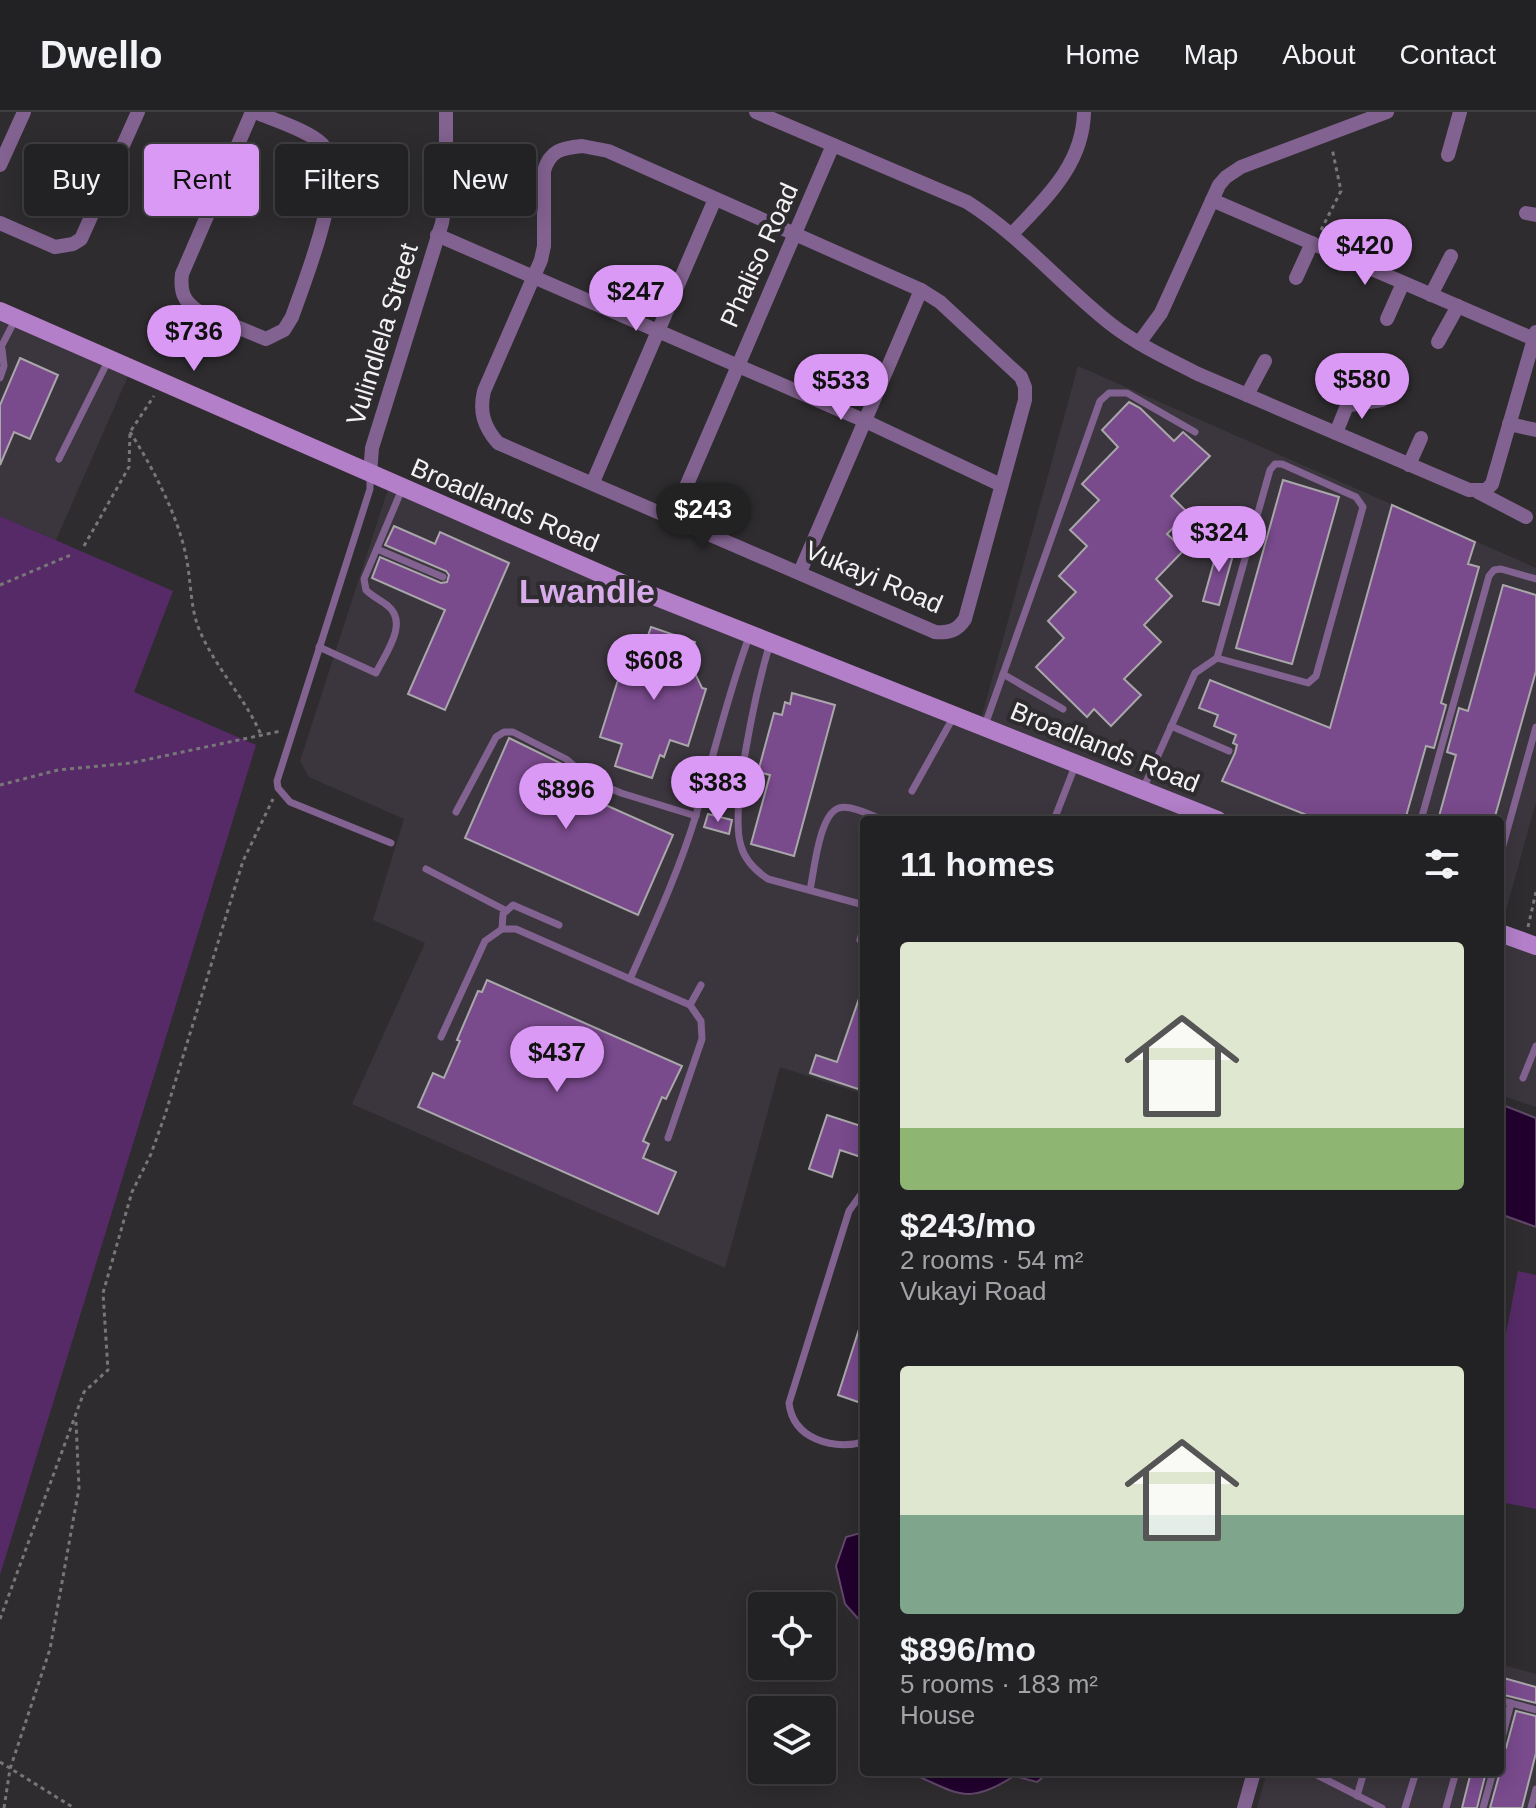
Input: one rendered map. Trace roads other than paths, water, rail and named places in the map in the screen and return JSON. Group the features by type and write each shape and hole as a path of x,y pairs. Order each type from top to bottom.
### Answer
{"main road":[{"name":"Broadlands Road","path":"8,314 631,587 985,726 1201,816"},
{"path":"1504,934 1530,944"}],"street":[{"path":"0,165 24,112"},
{"path":"0,223 55,247 81,239 138,112"},
{"path":"254,112 322,143 330,160 327,210 292,317 284,330 266,339 198,311 189,305 181,291 182,274 254,112"},
{"name":"Vulindlela Street","path":"370,474 372,448 446,196 446,112"},
{"path":"756,112 967,202 991,218 1086,303 1139,343 1198,374 1478,492 1526,517"},
{"path":"1011,235 1062,180 1081,133 1084,112"},
{"path":"1139,343 1161,313 1212,200 1226,177 1241,167 1387,112"},
{"path":"1448,155 1460,112"},
{"name":"Phaliso Road","path":"673,517 833,145"},
{"name":"Vukayi Road","path":"582,146 608,151 795,233 921,290 940,302 1012,367 1025,387 1025,400 965,619 953,631 935,632 498,443 488,431 482,416 484,391 541,260 544,246 544,171 547,160 560,148 582,146"},
{"path":"593,482 715,199"},
{"path":"1212,200 1431,295 1535,336 1492,484 1478,492"},
{"path":"437,235 863,420 1001,485"},
{"path":"1296,278 1312,243"},
{"path":"1431,295 1451,256"},
{"path":"1387,319 1403,283"},
{"path":"800,572 921,290"},
{"path":"1438,342 1458,306"},
{"path":"1247,395 1265,361"},
{"path":"1336,433 1350,405 1382,400"},
{"path":"1509,424 1536,430"},
{"path":"1409,465 1421,438"},
{"path":"1244,1808 1253,1776"}],"lane":[{"path":"0,378 4,366 1,349 8,314"},
{"path":"59,459 109,359"},
{"path":"985,726 1100,401 1115,391 1127,393 1195,432"},
{"path":"1143,791 1195,673 1217,658 1272,466 1282,464 1360,500 1363,510 1314,679 1304,683 1217,658"},
{"path":"370,474 370,489 278,773 278,788 290,802 391,843"},
{"path":"319,647 376,673 397,630 398,619 389,606 371,595 364,579 402,489"},
{"path":"377,549 443,577"},
{"path":"1422,816 1489,576 1494,570 1501,569 1536,579"},
{"path":"630,979 678,869 696,816 734,676 750,633"},
{"path":"771,642 758,682 737,816 741,849 756,871 768,879 860,904"},
{"path":"1003,674 1063,709"},
{"path":"912,791 955,714"},
{"path":"1171,726 1229,751"},
{"path":"1504,842 1536,727"},
{"path":"456,812 496,737 504,732 513,732 566,759 591,780 621,793 696,816"},
{"path":"1056,816 1076,763"},
{"path":"810,890 824,822 834,810 849,808 873,816"},
{"path":"426,869 505,910"},
{"path":"505,910 516,905 559,925"},
{"path":"502,929 505,910"},
{"path":"441,1037 485,941 502,929 516,929 690,1005 701,1021 702,1039 668,1138"},
{"path":"690,1005 701,985"},
{"path":"1523,1078 1536,1046"},
{"path":"860,1196 849,1211 789,1403 795,1424 806,1435 833,1445 860,1442"},
{"path":"1504,1701 1536,1710"},
{"path":"1504,1730 1511,1703"},
{"path":"1319,1776 1382,1808"},
{"path":"1357,1796 1363,1776"},
{"path":"1405,1808 1415,1776"},
{"path":"1446,1808 1455,1776"},
{"path":"1483,1808 1492,1776"},
{"path":"1531,1808 1536,1789"}],"district":[{"name":"Lwandle","path":"587,591"}]}
